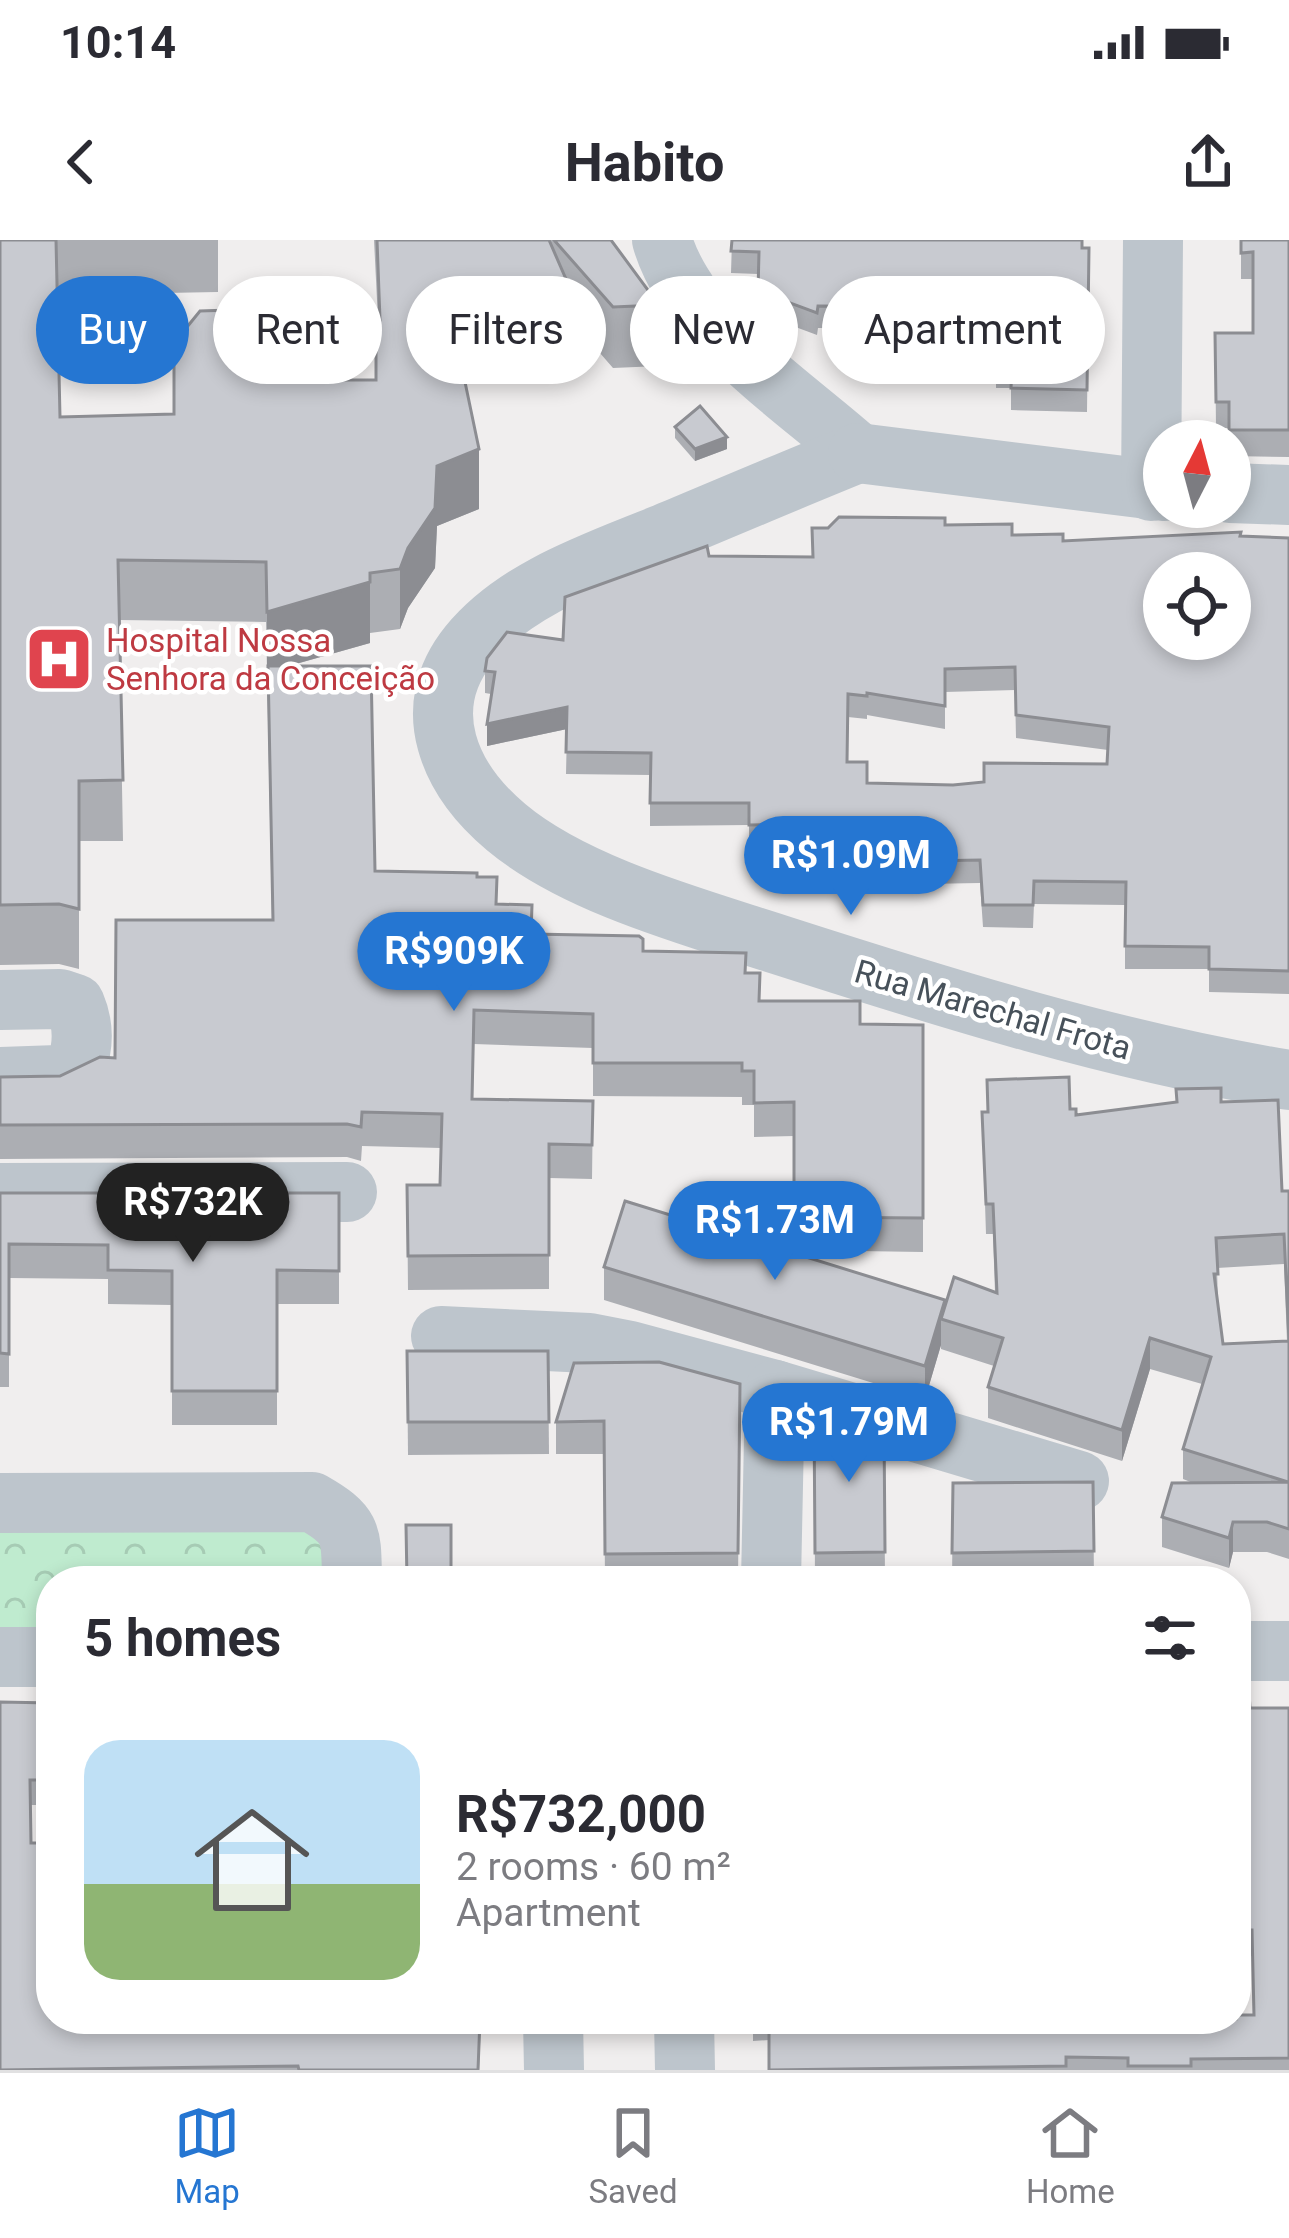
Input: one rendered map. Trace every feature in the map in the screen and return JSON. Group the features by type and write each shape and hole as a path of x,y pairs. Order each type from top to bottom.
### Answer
{"street":[{"path":"662,240 690,294 731,344 858,453 1143,489"},
{"path":"1153,240 1157,420"},
{"name":"Rua Marechal Frota","path":"858,453 575,571 503,613 468,646 448,680 443,721 451,762 473,796 509,830 564,863 657,905 992,1014 1201,1065 1289,1080"},
{"path":"1251,494 1289,495"},
{"path":"0,1000 60,999 75,1004 82,1019 82,1051 76,1067 58,1075 0,1077"},
{"path":"0,1193 347,1192"},
{"path":"441,1336 589,1343 775,1390 1079,1481"},
{"path":"771,1566 775,1390"},
{"path":"0,1503 312,1502 341,1519 351,1545 352,1566"},
{"path":"1251,1651 1289,1651"},
{"path":"0,1657 36,1657"},
{"path":"553,2034 554,2070"},
{"path":"684,2034 685,2070"}],"green space":[{"path":"307,1518 331,1566 36,1566 36,1641 0,1641 0,1519"}],"building":[{"path":"0,240 56,240 57,276 36,276 36,384 59,384 60,417 174,414 174,384 189,384 189,325 200,311 213,311 213,384 382,384 382,276 378,276 377,240 549,240 565,276 406,276 406,384 465,384 479,449 437,466 435,508 400,569 370,573 370,582 267,612 266,562 118,560 123,780 79,781 79,909 59,904 0,905"},
{"path":"554,240 611,240 638,276 630,276 630,306 613,307 606,299 606,276 586,276"},
{"path":"732,240 1082,240 1082,248 1089,248 1089,276 822,276 822,306 817,313 798,306 798,276 758,276 759,252 731,251"},
{"path":"1241,240 1289,240 1289,430 1251,430 1251,420 1229,420 1229,402 1216,402 1215,333 1253,333 1253,252 1241,253"},
{"path":"1011,384 1087,384 1087,390 1011,388"},
{"path":"700,406 727,437 695,449 675,427"},
{"path":"839,517 945,518 945,525 1012,524 1012,535 1063,534 1063,541 1241,532 1240,536 1289,538 1289,971 1209,969 1209,947 1125,946 1126,882 1034,881 1033,905 983,905 980,860 924,861 924,870 888,869 888,855 793,849 793,824 749,825 749,803 650,803 651,753 566,752 567,707 487,724 495,672 485,671 487,658 507,632 563,640 565,597 707,546 709,556 813,557 812,528 828,528","holes":["1015,667 1016,715 1109,727 1107,764 984,763 984,782 953,785 867,783 867,762 847,762 848,694 945,706 945,669"]},
{"path":"268,666 371,666 375,871 497,877 496,904 532,905 531,934 639,936 643,951 746,953 745,973 760,973 759,1001 860,1001 860,1024 923,1025 923,1218 794,1217 794,1102 754,1103 754,1071 742,1071 742,1063 593,1063 593,1014 474,1010 472,1099 593,1101 592,1145 549,1144 549,1255 408,1256 407,1185 440,1185 442,1114 362,1112 361,1127 0,1125 0,1077 60,1076 100,1057 115,1058 116,920 273,920"},
{"path":"1069,1077 1070,1109 1076,1109 1076,1115 1177,1102 1176,1089 1221,1088 1221,1102 1278,1100 1282,1191 1289,1191 1289,1341 1289,1529 1267,1522 1233,1522 1229,1538 1162,1517 1172,1483 1288,1482 1183,1449 1211,1357 1150,1338 1122,1430 988,1387 1003,1338 941,1319 954,1277 997,1293 993,1204 986,1204 982,1112 988,1112 987,1080","holes":["1284,1234 1289,1341 1223,1344 1214,1274 1218,1274 1216,1238"]},
{"path":"0,1193 339,1193 339,1271 277,1270 277,1391 172,1391 172,1271 108,1270 108,1245 9,1244 9,1354 0,1353"},
{"path":"625,1201 945,1300 925,1366 604,1267"},
{"path":"407,1351 548,1351 549,1422 408,1422"},
{"path":"659,1362 740,1384 738,1553 605,1554 604,1421 556,1422 574,1363"},
{"path":"814,1412 836,1412 884,1426 885,1552 815,1553"},
{"path":"1093,1482 1094,1551 952,1553 953,1483"},
{"path":"406,1525 451,1525 451,1566 407,1566"},
{"path":"0,1702 36,1703 36,1780 30,1780 31,1843 36,1843 36,2034 479,2034 478,2070 299,2070 298,2066 0,2070"},
{"path":"1251,1708 1289,1708 1289,2058 1191,2059 1191,2066 1128,2066 1128,2058 1066,2057 1066,2066 769,2070 769,2034 1251,2034"}],"place":[{"name":"Hospital Nossa Senhora da Conceição","path":"59,659"}]}
